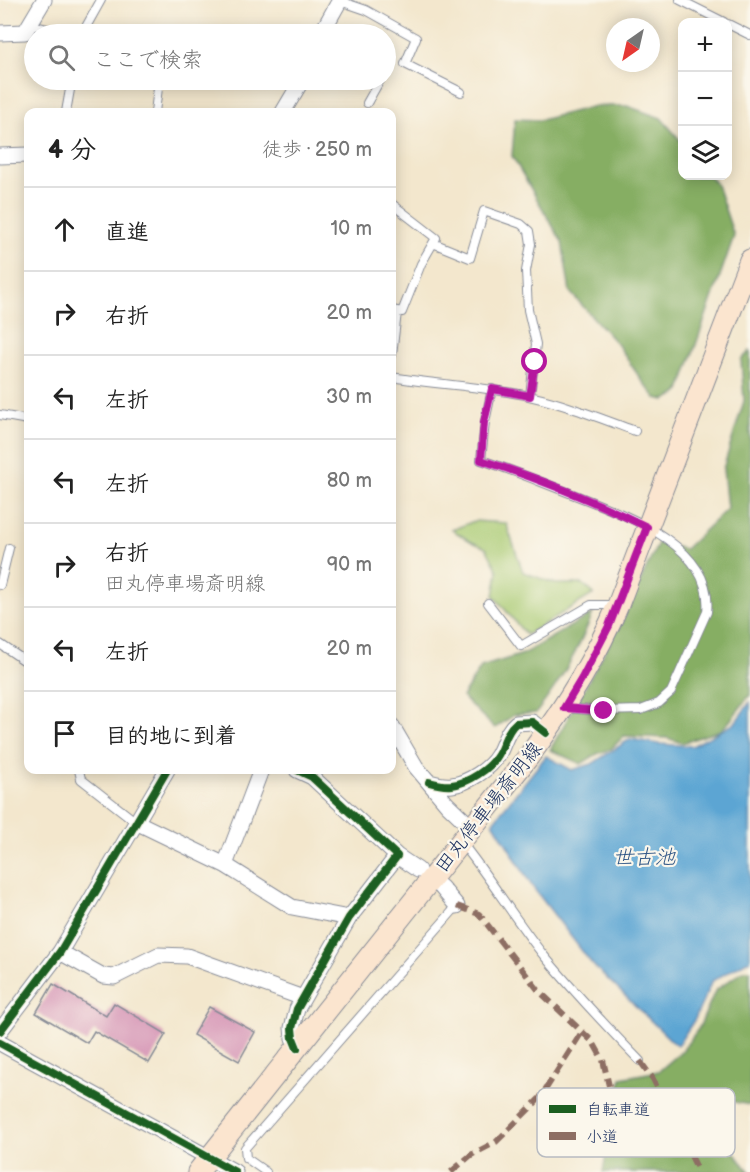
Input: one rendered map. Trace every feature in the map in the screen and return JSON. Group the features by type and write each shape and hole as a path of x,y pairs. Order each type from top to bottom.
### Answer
{"main road":[{"name":"田丸停車場斎明線","path":"204,1165 564,708 597,651 618,605 750,260"}],"street":[{"path":"28,24 44,0"},
{"path":"327,24 339,0"},
{"path":"0,33 24,32"},
{"path":"285,108 296,90"},
{"path":"0,156 24,156"},
{"path":"429,782 454,785 488,767 498,755 508,732 516,723 532,722 546,733"},
{"path":"396,733 416,768 447,804 466,835"},
{"path":"0,1031 60,952 165,774"},
{"path":"225,865 259,774"},
{"path":"317,774 397,856 418,870"},
{"path":"136,822 225,865 292,907 349,918"},
{"path":"297,1048 292,1038 292,1028 293,1020 303,998 349,918 397,856"},
{"path":"441,887 457,906"},
{"path":"60,952 103,976 114,977 158,955 187,956 303,998"},
{"path":"0,1043 204,1165 235,1172"}],"lane":[{"path":"88,24 101,0"},
{"path":"339,0 366,10 391,24"},
{"path":"680,0 716,18"},
{"path":"732,26 750,35"},
{"path":"396,27 416,38 405,64 461,92"},
{"path":"67,108 70,90"},
{"path":"156,108 158,90"},
{"path":"367,103 374,90"},
{"path":"396,207 436,238 421,264 402,312 396,311"},
{"path":"433,243 470,258 484,211 521,224 529,231 531,244 526,271 528,310 536,344 530,396"},
{"path":"396,377 530,396 567,406 635,431"},
{"path":"492,389 484,422 481,460 523,473 605,506 647,527 666,539 692,561 699,571 709,598 707,612 671,692 659,703 641,710 604,711 564,708"},
{"path":"0,415 24,419"},
{"path":"0,585 9,548"},
{"path":"488,603 521,646 591,605 618,605"},
{"path":"0,644 24,660"},
{"path":"80,774 81,779 136,822"},
{"path":"466,835 482,869 543,955 640,1061"},
{"path":"266,1172 246,1158 245,1148 457,906"}],"green space":[{"path":"595,106 627,106 661,118 678,137 678,180 713,180 717,185 734,236 679,393 665,400 656,398 618,345 570,292 562,242 512,156 515,119 541,120"},
{"path":"750,351 750,695 721,730 682,743 667,738 624,736 611,749 581,764 550,750 622,621 658,543 685,549 727,509 723,469 744,401 741,360"},
{"path":"474,521 506,523 523,572 556,584 583,584 594,594 526,635 494,596 498,571 486,548 452,530"},
{"path":"593,613 568,665 536,713 514,715 495,728 462,697 481,667 523,654"},
{"path":"744,970 750,970 750,1105 735,1102 735,1088 620,1088 621,1078 659,1071 682,1051 699,1028 715,991"},
{"path":"735,1154 750,1172 603,1172 606,1157 735,1157"}],"water":[{"name":"世古池","path":"750,702 750,961 712,981 695,1019 677,1046 592,964 532,886 493,822 546,756 572,770 592,764 630,739 692,746 734,724"}],"building":[{"path":"53,984 106,1016 114,1003 166,1034 149,1063 94,1031 87,1043 36,1013"},
{"path":"209,1007 255,1032 239,1061 193,1035"}],"marked path":[{"path":"457,906 479,914 539,991 593,1042 603,1060 609,1086"},
{"path":"546,1088 582,1032"},
{"path":"640,1061 657,1088"},
{"path":"451,1172 471,1155 496,1142 537,1101"},
{"path":"692,1157 699,1172"}],"cycle path":[{"path":"429,782 452,785 478,774 494,760 516,723 532,722 546,733"},
{"path":"0,1031 60,952 165,774"},
{"path":"297,1048 292,1028 297,1009 349,918 397,856 312,777 306,774"},
{"path":"0,1043 235,1172"}],"route":[{"path":"535,362 530,396 492,389 484,422 481,460 523,473 605,506 647,527 609,626 564,708 604,711"}]}
